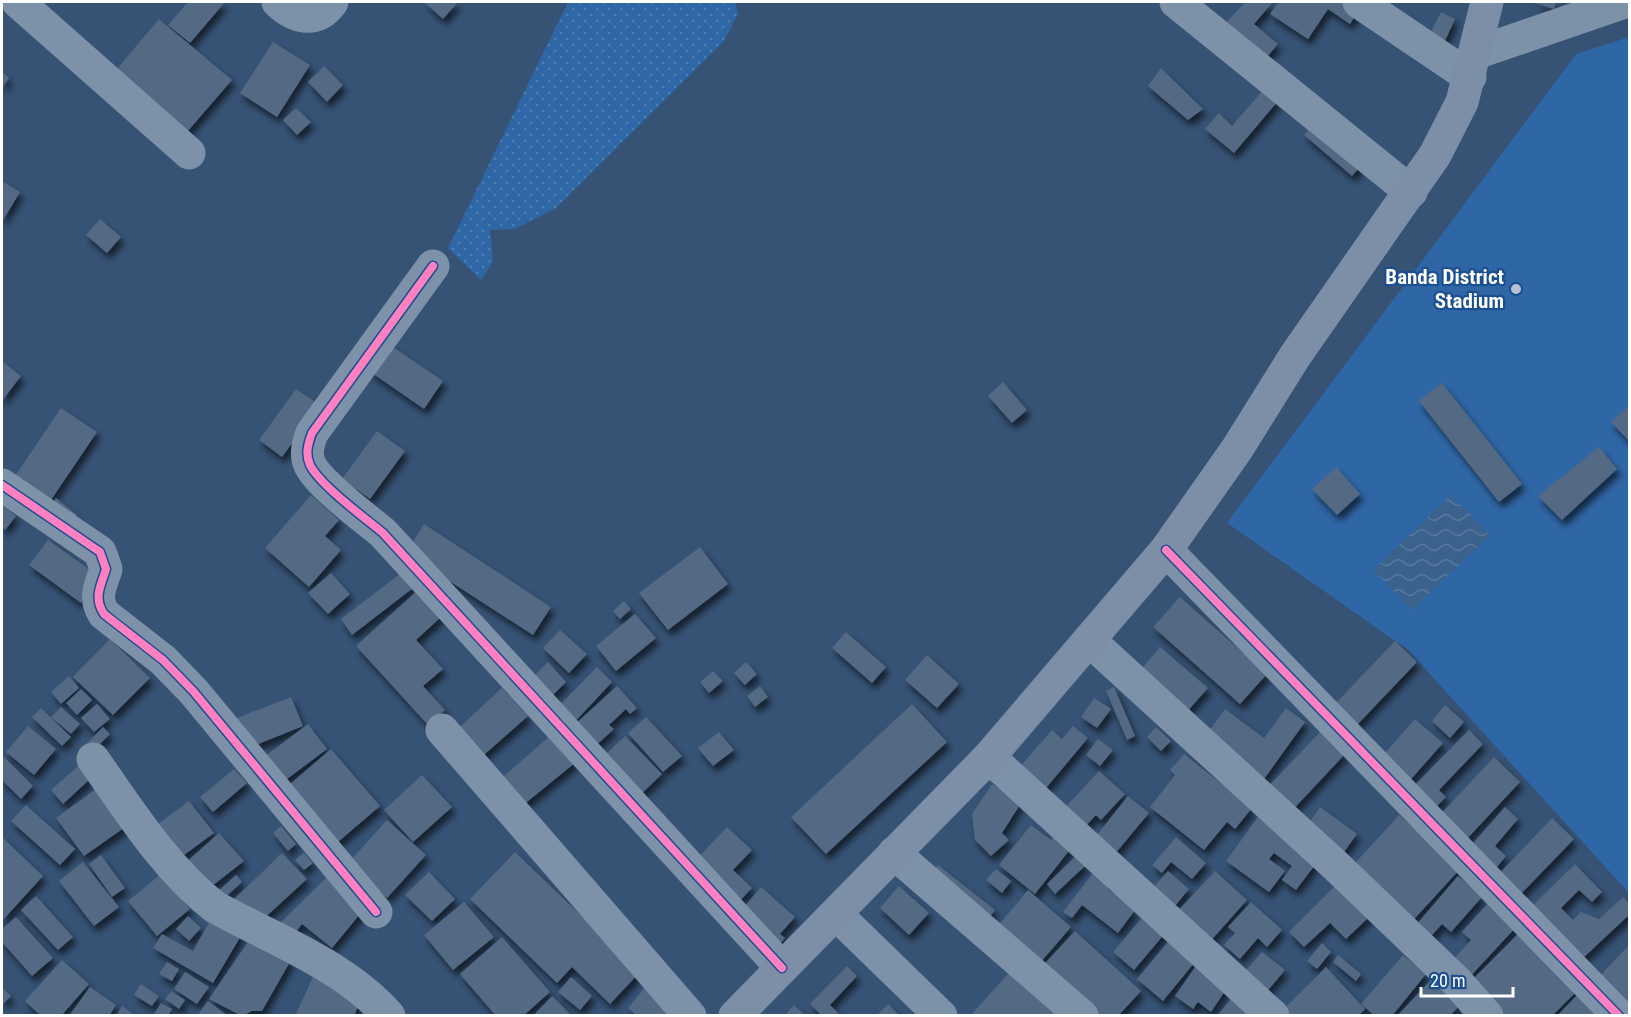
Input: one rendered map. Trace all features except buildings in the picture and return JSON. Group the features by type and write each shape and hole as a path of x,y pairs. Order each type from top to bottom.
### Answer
{"main road":[{"path":"735,1016 989,757 1166,550 1237,449 1295,356 1411,192 1448,130 1473,65 1487,2"}],"street":[{"path":"18,2 189,153"},
{"path":"279,2 289,12 303,18 316,16 332,2"},
{"path":"1176,2 1411,192"},
{"path":"1359,2 1473,65 1625,2"},
{"path":"433,266 312,433 307,453 310,465 319,477 383,533 782,968"},
{"path":"2,485 99,552 106,569 98,590 98,604 104,614 163,660 194,692 376,912"},
{"path":"1166,550 1619,1016"},
{"path":"1089,640 1335,865 1457,982 1487,1016"},
{"path":"442,730 690,1016"},
{"path":"989,757 1273,1016"},
{"path":"93,759 141,828 199,894 215,907 328,967 366,993 389,1016"},
{"path":"894,853 1082,1016"},
{"path":"836,914 941,1016"}],"shaded area":[{"path":"568,2 735,2 738,14 724,41 556,208 515,229 490,230 493,262 481,280 448,248"},
{"name":"Banda District Stadium","path":"1629,37 1629,893 1408,650 1227,523 1576,54"}],"water":[{"path":"1451,495 1490,535 1412,610 1373,570"}],"cycle path":[{"path":"433,266 312,433 308,449 310,465 323,482 383,533 782,968"},
{"path":"2,485 100,552 106,569 98,597 104,614 163,660 194,692 376,912"},
{"path":"1166,550 1619,1016"}],"place":[{"name":"Banda District Stadium","path":"1516,289"}]}
